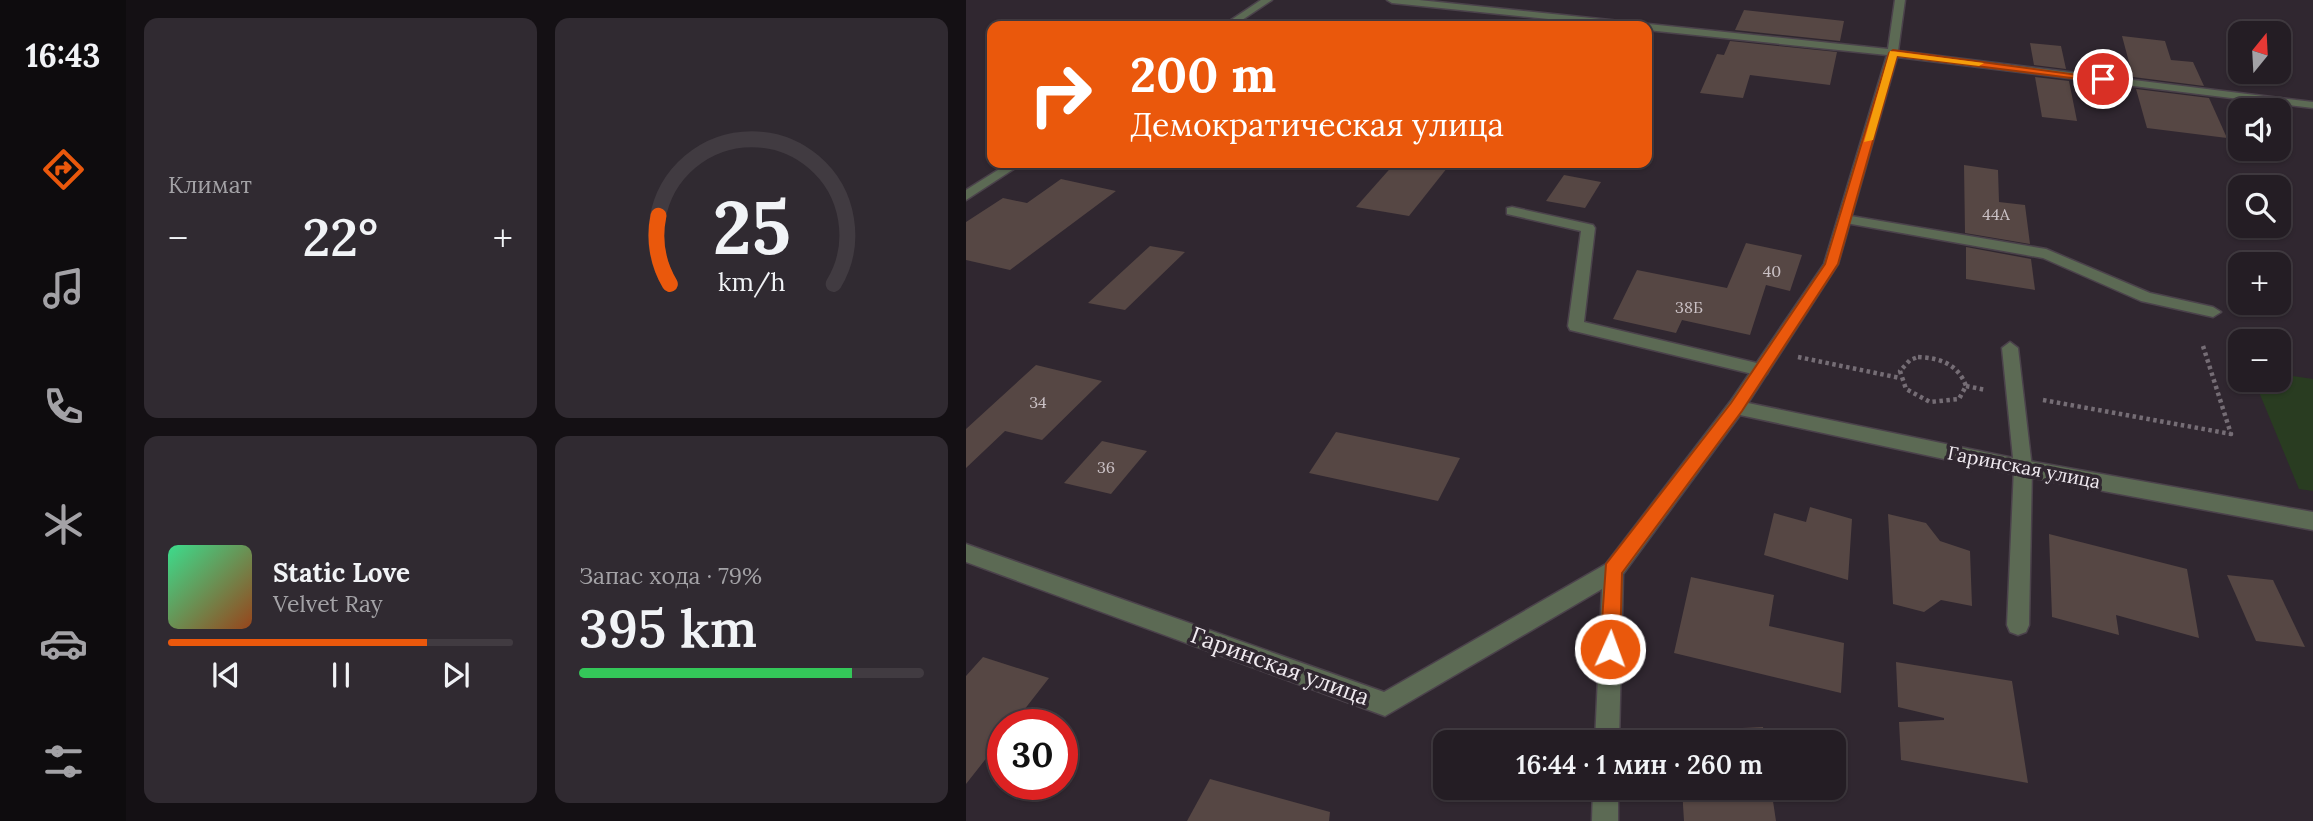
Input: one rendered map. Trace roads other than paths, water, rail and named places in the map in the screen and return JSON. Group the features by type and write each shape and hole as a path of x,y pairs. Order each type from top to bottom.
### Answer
{"street":[{"path":"1235,21 1268,0"},
{"path":"1392,0 1594,21"},
{"path":"1607,730 1613,570 1736,407 1831,264 1893,53 1900,0"},
{"path":"1652,28 1893,53 2313,105"},
{"path":"966,196 1009,168"},
{"path":"966,182 982,185"},
{"path":"1512,211 1588,228 1576,326 1761,370"},
{"path":"1845,219 2046,254 2146,297 2213,312"},
{"path":"2010,348 2023,468 2018,625"},
{"name":"Гаринская улица","path":"1736,407 2023,468 2313,521"},
{"name":"Гаринская улица","path":"966,553 1385,704 1613,570"},
{"path":"1605,821 1606,800"}]}
